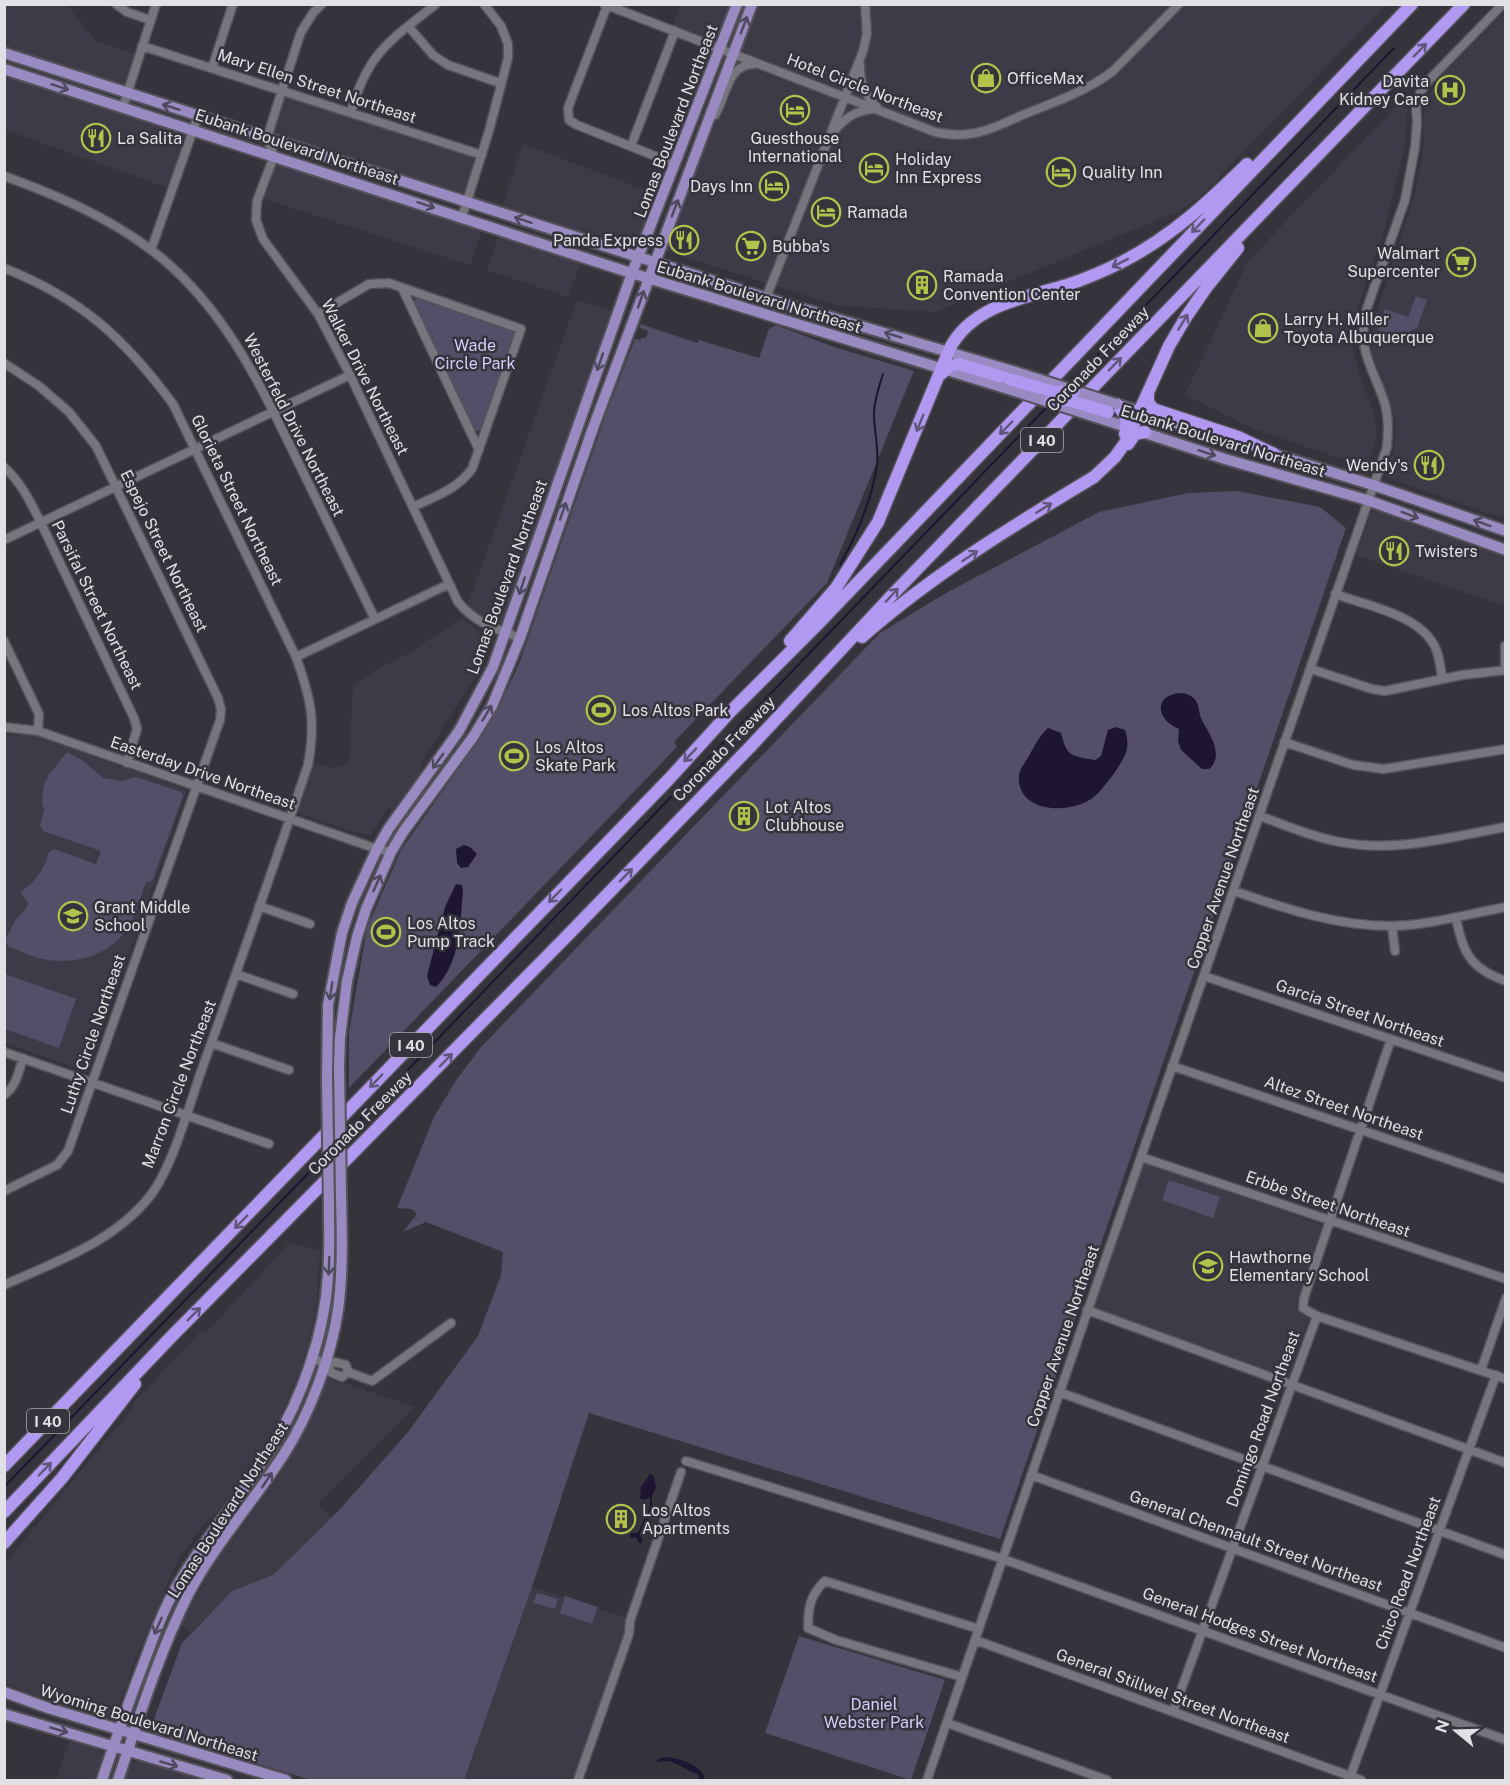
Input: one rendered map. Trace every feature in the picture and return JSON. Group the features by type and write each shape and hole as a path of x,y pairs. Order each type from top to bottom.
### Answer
{"highway":[{"name":"Coronado Freeway","path":"4,1466 670,778 730,712 817,625 1412,4"},
{"name":"Coronado Freeway","path":"4,1512 172,1336 752,745 894,593 1464,4"},
{"path":"730,712 836,588 862,549 878,522 947,359 965,327 1001,304 1095,274 1151,245 1191,218 1278,134 1312,108"},
{"path":"752,745 863,636 893,610 976,551 1095,477 1111,461 1117,459 1168,346 1206,288 1335,138"},
{"path":"947,359 964,375"},
{"path":"947,359 1054,393 1074,391"},
{"path":"1149,388 1148,402 1153,409 1238,436 1274,454"},
{"path":"1050,402 1073,401 1109,412 1133,423"},
{"path":"4,1543 94,1438 172,1336"},
{"path":"4,1454 91,1376"}],"main road":[{"name":"Lomas Boulevard Northeast","path":"102,1780 155,1632 176,1588 200,1548 273,1446 289,1416 312,1357 325,1305 328,1277 327,1025 333,972 352,903 377,849 405,804 459,731 493,667 632,273 737,4"},
{"name":"Lomas Boulevard Northeast","path":"118,1780 171,1633 190,1592 285,1454 299,1429 326,1365 338,1310 342,1245 339,1066 343,1007 357,937 369,901 392,852 492,706 520,638 581,461 752,4"},
{"name":"Eubank Boulevard Northeast","path":"4,53 766,298 845,320 947,359"},
{"name":"Eubank Boulevard Northeast","path":"4,69 766,316 947,359"},
{"path":"367,186 372,171"},
{"path":"766,316 774,308 822,320 845,320"},
{"path":"964,375 1009,379 1050,402"},
{"name":"Eubank Boulevard Northeast","path":"1074,391 1109,412"},
{"path":"581,461 581,446 592,413 584,406"},
{"name":"Eubank Boulevard Northeast","path":"1133,423 1274,454 1506,531"},
{"name":"Eubank Boulevard Northeast","path":"1133,423 1225,459 1367,500 1506,550"},
{"name":"Wyoming Boulevard Northeast","path":"4,1692 134,1735 286,1780"},
{"name":"Wyoming Boulevard Northeast","path":"4,1714 227,1780"}],"street":[{"path":"116,4 127,12 150,20"},
{"path":"123,107 156,4"},
{"path":"212,68 233,4"},
{"path":"274,156 267,138 282,90 302,32 313,13 322,4"},
{"path":"351,112 358,88 369,65 385,46 436,4"},
{"path":"462,217 482,155 508,58 508,44 501,26 484,4"},
{"path":"766,298 860,59 867,34 865,4"},
{"name":"Hotel Circle Northeast","path":"605,5 948,135 980,132 1073,94 1101,80 1113,71 1179,4"},
{"name":"Copper Avenue Northeast","path":"927,1780 1140,1156 1387,447 1389,421 1385,404 1366,360 1363,325 1366,308 1405,200 1415,147 1417,100 1423,87 1503,4"},
{"path":"605,5 568,108 568,117 572,123 675,164"},
{"path":"409,27 433,55 448,65 500,83"},
{"path":"631,146 675,32"},
{"name":"Mary Ellen Street Northeast","path":"142,46 482,155"},
{"path":"860,59 862,86 869,99 879,110"},
{"path":"705,127 718,109 731,76 736,70 747,64 765,66"},
{"path":"831,135 844,119 851,115 864,110 879,110"},
{"path":"151,250 198,116"},
{"name":"Walker Drive Northeast","path":"274,156 257,201 256,220 263,239 318,314 350,375 458,602 468,614 483,624 520,638"},
{"name":"Westerfeld Drive Northeast","path":"4,177 55,194 118,228 151,250 203,299 243,353 375,619"},
{"name":"Glorieta Street Northeast","path":"4,268 58,292 86,310 120,339 146,368 173,404 196,448 296,657 308,689 313,739 308,765 290,819"},
{"path":"318,314 369,284 389,283 521,329 472,470 462,482 413,507"},
{"path":"402,288 479,450"},
{"name":"Espejo Street Northeast","path":"4,363 39,386 69,412 96,446 218,698 221,708 220,720 197,786"},
{"path":"4,540 350,375"},
{"name":"Parsifal Street Northeast","path":"4,467 12,474 25,493 41,523 134,718 137,729 127,763"},
{"path":"296,657 449,584"},
{"path":"1335,594 1408,620 1420,627 1429,636 1436,649 1442,679"},
{"path":"4,641 39,714 38,731"},
{"path":"1311,669 1372,689 1385,690 1505,670 1504,646"},
{"name":"Easterday Drive Northeast","path":"4,727 38,731 377,849 392,852"},
{"path":"1284,742 1353,765 1384,769 1506,749"},
{"name":"Luthy Circle Northeast","path":"4,1191 57,1165 64,1159 197,786"},
{"path":"1260,816 1333,841 1378,847 1419,843 1506,827"},
{"name":"Marron Circle Northeast","path":"4,1286 85,1248 120,1226 151,1195 168,1163 290,819"},
{"path":"1234,891 1320,918 1392,926 1506,907"},
{"path":"259,906 310,924"},
{"path":"1456,917 1460,938 1470,959 1485,973 1506,981"},
{"path":"1392,926 1395,951"},
{"path":"236,974 293,994"},
{"name":"Garcia Street Northeast","path":"1204,976 1506,1078"},
{"name":"Domingo Road Northeast","path":"1173,1712 1317,1316 1305,1310 1304,1302 1391,1040"},
{"path":"211,1043 289,1070"},
{"path":"4,1052 269,1144"},
{"path":"4,1095 15,1081 23,1058"},
{"name":"Altez Street Northeast","path":"1172,1066 1506,1179"},
{"name":"Erbbe Street Northeast","path":"1140,1156 1506,1279"},
{"path":"1481,1370 1506,1298"},
{"path":"1087,1310 1506,1463"},
{"path":"1317,1316 1506,1378"},
{"path":"312,1357 326,1365 330,1372 342,1377 348,1372 372,1381 451,1323"},
{"name":"Chico Road Northeast","path":"1350,1779 1496,1375"},
{"path":"1059,1392 1506,1555"},
{"name":"General Hodges Street Northeast","path":"686,1461 1003,1559 1506,1740"},
{"path":"578,1780 629,1634 630,1621 681,1472"},
{"name":"General Chennault Street Northeast","path":"1031,1475 1506,1647"},
{"path":"962,1677 836,1640 808,1628 808,1608 815,1591 825,1581 979,1629"},
{"name":"General Stillwel Street Northeast","path":"975,1640 1350,1779 1361,1780"},
{"path":"947,1723 1107,1780"}],"shaded area":[{"path":"66,4 96,41 135,54 124,88 5,49 5,5"},
{"path":"681,5 731,5 716,41 672,27"},
{"path":"759,5 1387,5 1199,198 1179,211 935,312 835,305 666,251"},
{"path":"1505,11 1505,519 1385,477 1393,453 1396,425 1372,354 1372,326 1414,197 1424,144 1423,125 1426,99 1441,76"},
{"path":"5,75 182,132 185,140 169,188 5,130"},
{"path":"1409,93 1405,146 1383,235 1360,300 1352,345 1362,383 1375,415 1376,442 1366,467 1254,429 1185,395 1248,261"},
{"path":"287,96 472,156 475,160 464,193 460,194 274,135 272,132 283,98"},
{"path":"523,144 658,195 635,249 630,250 502,208"},
{"path":"280,163 482,229 470,265 264,199 276,164"},
{"path":"499,235 581,261 568,297 487,270"},
{"path":"577,300 613,311 505,624 501,626 483,619 467,607"},
{"path":"1376,510 1505,555 1505,606 1356,555 1371,512"},
{"path":"462,618 491,643 481,668 424,758 418,777 393,809 388,808 369,835 300,814 298,812 314,763 335,768 347,764 349,760 353,685 385,664 395,662"},
{"path":"1183,693 1196,701 1201,718 1215,746 1216,759 1209,769 1202,769 1181,750 1178,741 1179,729 1171,725 1162,713 1162,702 1167,697"},
{"path":"1116,727 1125,730 1126,752 1115,772 1094,797 1072,807 1059,808 1035,804 1026,797 1020,788 1019,775 1038,740 1048,728 1061,733 1065,747 1071,754 1095,760 1101,756 1108,730"},
{"name":"Grant Middle School","path":"5,735 34,735 187,790 87,1072 5,1043"},
{"path":"464,845 477,854 468,867 461,868 457,863 456,849"},
{"path":"456,884 462,885 463,890 458,942 450,966 436,987 430,985 427,976 445,907"},
{"name":"Hawthorne Elementary School","path":"1144,1161 1322,1225 1296,1307 1309,1318 1288,1378 1093,1308"},
{"path":"289,1243 320,1250 317,1301 300,1370 279,1419 262,1449 176,1564 134,1663 115,1716 112,1719 103,1720 88,1716 78,1709 33,1696 5,1683 5,1563 135,1405 133,1403 199,1333 206,1333"},
{"path":"329,1378 415,1407 317,1504 331,1517 273,1575 232,1591 190,1633 181,1624 215,1563 279,1476 306,1428 325,1381"},
{"path":"650,1474 654,1476 656,1487 652,1496 649,1520 640,1533 643,1539 640,1544 636,1537 630,1538 631,1533 638,1533 650,1507 650,1497 644,1500 640,1498 641,1487"},
{"path":"532,1587 629,1619 573,1780 464,1780"},
{"path":"70,1740 98,1749 103,1753 104,1760 97,1780 56,1780"},
{"path":"667,1757 685,1761 696,1767 705,1780 699,1780 699,1775 670,1761 656,1762 660,1758"},
{"path":"135,1761 208,1780 123,1780 128,1767"}],"green space":[{"path":"1416,296 1427,300 1417,328 1398,337 1378,330 1385,309 1408,317"},
{"name":"Wade Circle Park","path":"417,297 515,333 482,430 475,431 413,302"},
{"name":"Los Altos Park","path":"640,324 698,343 699,340 759,358 769,329 776,325 834,347 914,371 827,583 674,742 677,747 349,1088 349,1032 367,928 401,850 480,738 499,706 519,664 607,411 635,339 646,338 648,331 640,328"},
{"path":"1237,491 1320,507 1346,528 1000,1539 589,1413 532,1587 464,1780 311,1780 154,1732 151,1727 182,1643 232,1591 273,1575 340,1509 408,1432 478,1336 501,1275 503,1252 426,1222 403,1232 417,1214 412,1209 397,1208 434,1117 457,1079 481,1047 880,633 946,593 1099,512 1188,493"},
{"path":"67,752 82,760 103,778 122,781 136,777 181,792 183,796 152,881 146,882 126,930 119,939 101,952 81,959 59,961 43,959 8,946 5,939 16,919 27,907 28,902 21,894 22,891 39,874 49,852 54,849 96,864 101,851 43,831 40,825 44,810 42,800 44,785 48,776"},
{"path":"5,974 76,999 59,1048 5,1029"},
{"path":"1169,1180 1220,1197 1213,1218 1162,1200"},
{"path":"537,1593 558,1599 555,1609 533,1603"},
{"path":"565,1596 598,1607 592,1624 560,1613"},
{"name":"Daniel Webster Park","path":"799,1636 945,1680 911,1780 765,1733"}],"waterway":[{"path":"1069,385 1394,48"},
{"path":"840,565 863,516 875,478 877,446 874,409 883,374"},
{"path":"344,1136 1048,406"},
{"path":"4,1487 323,1158"}],"place":[{"name":"OfficeMax","path":"986,78"},
{"name":"Davita Kidney Care","path":"1450,90"},
{"name":"Guesthouse International","path":"795,110"},
{"name":"La Salita","path":"96,138"},
{"name":"Holiday Inn Express","path":"874,168"},
{"name":"Quality Inn","path":"1061,172"},
{"name":"Days Inn","path":"774,186"},
{"name":"Ramada","path":"826,212"},
{"name":"Panda Express","path":"684,240"},
{"name":"Bubba's","path":"751,246"},
{"name":"Walmart Supercenter","path":"1461,262"},
{"name":"Ramada Convention Center","path":"922,285"},
{"name":"Larry H. Miller Toyota Albuquerque","path":"1263,328"},
{"name":"Wendy's","path":"1429,465"},
{"name":"Twisters","path":"1394,551"},
{"name":"Los Altos Park","path":"601,710"},
{"name":"Los Altos Skate Park","path":"514,756"},
{"name":"Lot Altos Clubhouse","path":"744,816"},
{"name":"Grant Middle School","path":"73,916"},
{"name":"Los Altos Pump Track","path":"386,932"},
{"name":"Hawthorne Elementary School","path":"1208,1266"},
{"name":"Los Altos Apartments","path":"621,1519"}]}
